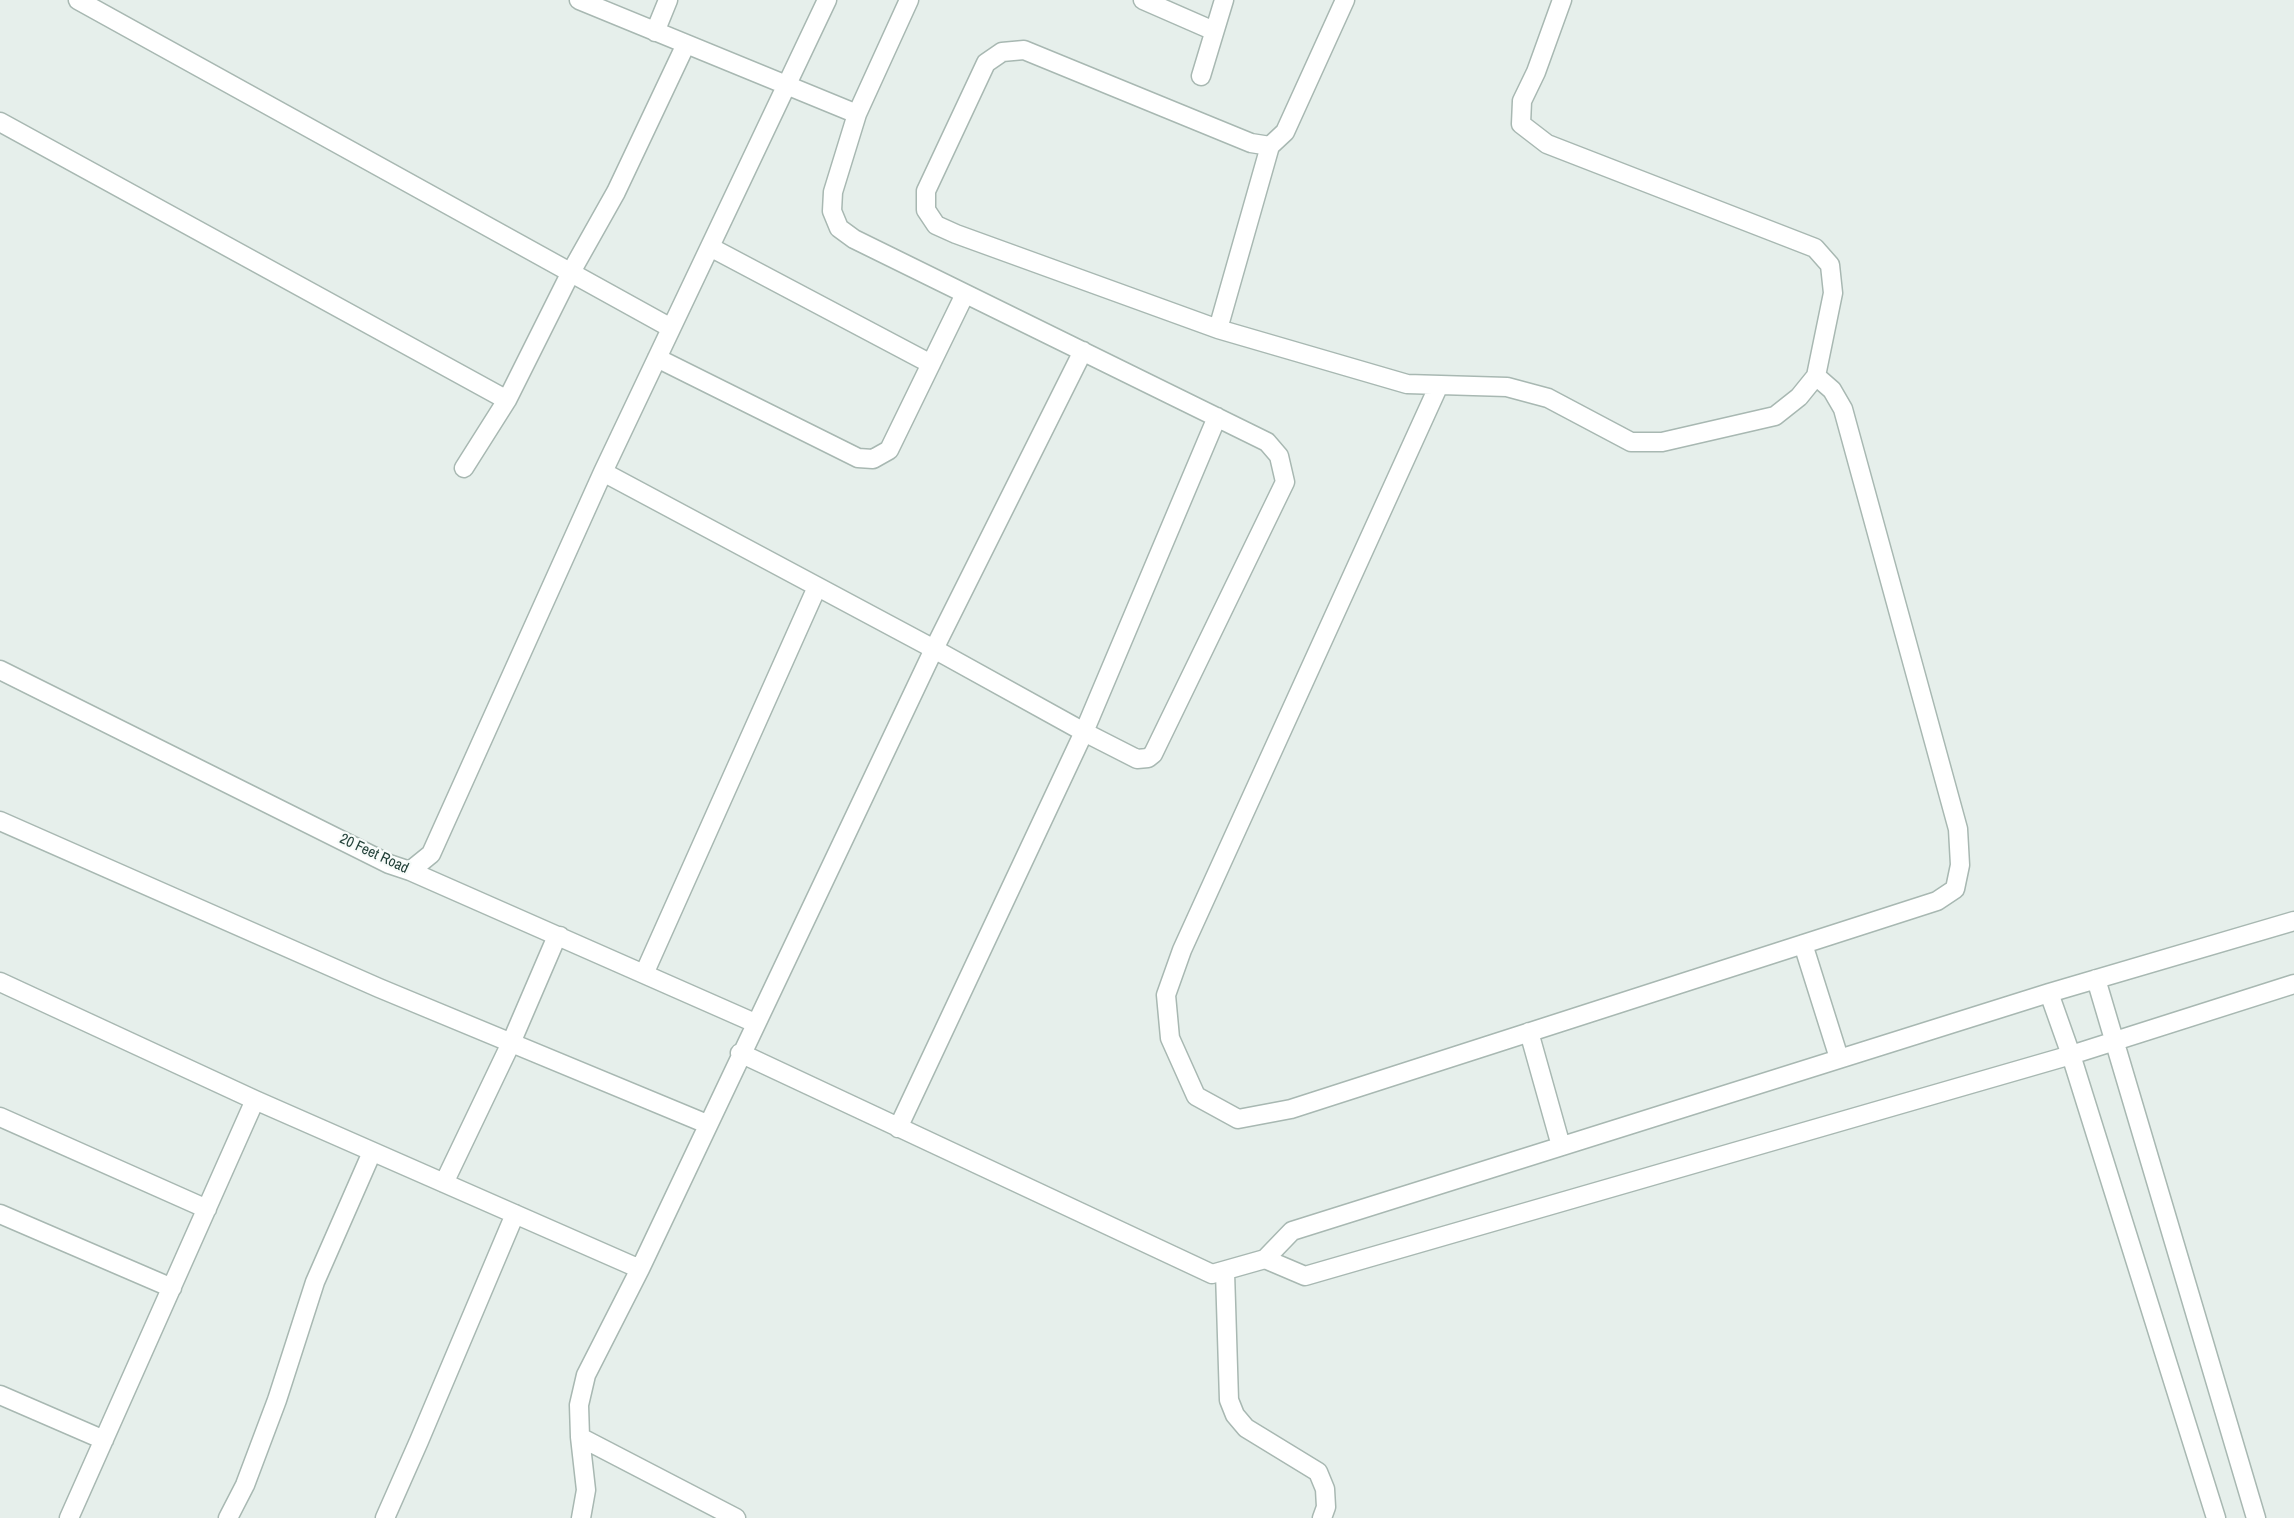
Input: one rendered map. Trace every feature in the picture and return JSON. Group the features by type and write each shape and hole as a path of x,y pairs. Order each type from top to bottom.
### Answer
{"street":[{"path":"78,0 671,328"},
{"path":"579,0 857,114"},
{"path":"656,32 668,0"},
{"path":"410,871 431,854 603,472 827,0"},
{"path":"603,472 1084,732 1137,759 1148,758 1154,754 1285,482 1279,456 1267,442 854,239 839,228 832,211 832,192 857,114 909,0"},
{"path":"1143,0 1214,31"},
{"path":"1201,76 1224,0"},
{"path":"1218,329 1270,146 1285,132 1346,0"},
{"path":"1270,146 1251,143 1024,50 1002,52 986,63 926,191 926,210 936,225 956,234 1218,329 1407,384 1507,387 1548,398 1632,442 1662,442 1775,416 1799,397 1816,376 1833,293 1830,265 1815,248 1547,144 1521,124 1522,101 1536,72 1562,0"},
{"path":"464,468 507,400 571,272 616,192 686,44"},
{"path":"0,122 507,400"},
{"path":"710,247 931,364"},
{"path":"657,358 858,458 873,459 889,450 965,294"},
{"path":"581,1518 586,1490 579,1405 586,1376 640,1269 740,1053 934,649 1083,351"},
{"path":"1439,385 1182,950 1166,995 1170,1038 1196,1096 1238,1119 1291,1109 1936,901 1955,889 1960,865 1958,829 1843,409 1832,390 1816,376"},
{"path":"898,1128 1084,732 1217,417"},
{"path":"644,974 817,587"},
{"name":"20 Feet Road","path":"0,670 389,864 560,936 755,1023"},
{"path":"0,821 379,988 707,1124"},
{"path":"740,1053 1212,1274 1226,1272 1265,1259 1292,1231 2049,993 2294,921"},
{"path":"444,1183 511,1043 554,943 560,936"},
{"path":"1803,944 1839,1058"},
{"path":"2096,979 2256,1518"},
{"path":"0,982 255,1100 640,1269"},
{"path":"1265,1259 1305,1276 2071,1055 2294,984"},
{"path":"2049,993 2071,1055 2216,1518"},
{"path":"1529,1032 1561,1146"},
{"path":"69,1518 255,1100"},
{"path":"0,1117 207,1209"},
{"path":"228,1518 245,1485 277,1400 315,1282 372,1152"},
{"path":"0,1214 172,1288"},
{"path":"384,1518 515,1214"},
{"path":"1226,1272 1229,1400 1236,1415 1246,1428 1318,1472 1325,1489 1326,1508 1322,1518"},
{"path":"0,1395 104,1440"},
{"path":"580,1437 729,1516"}]}
